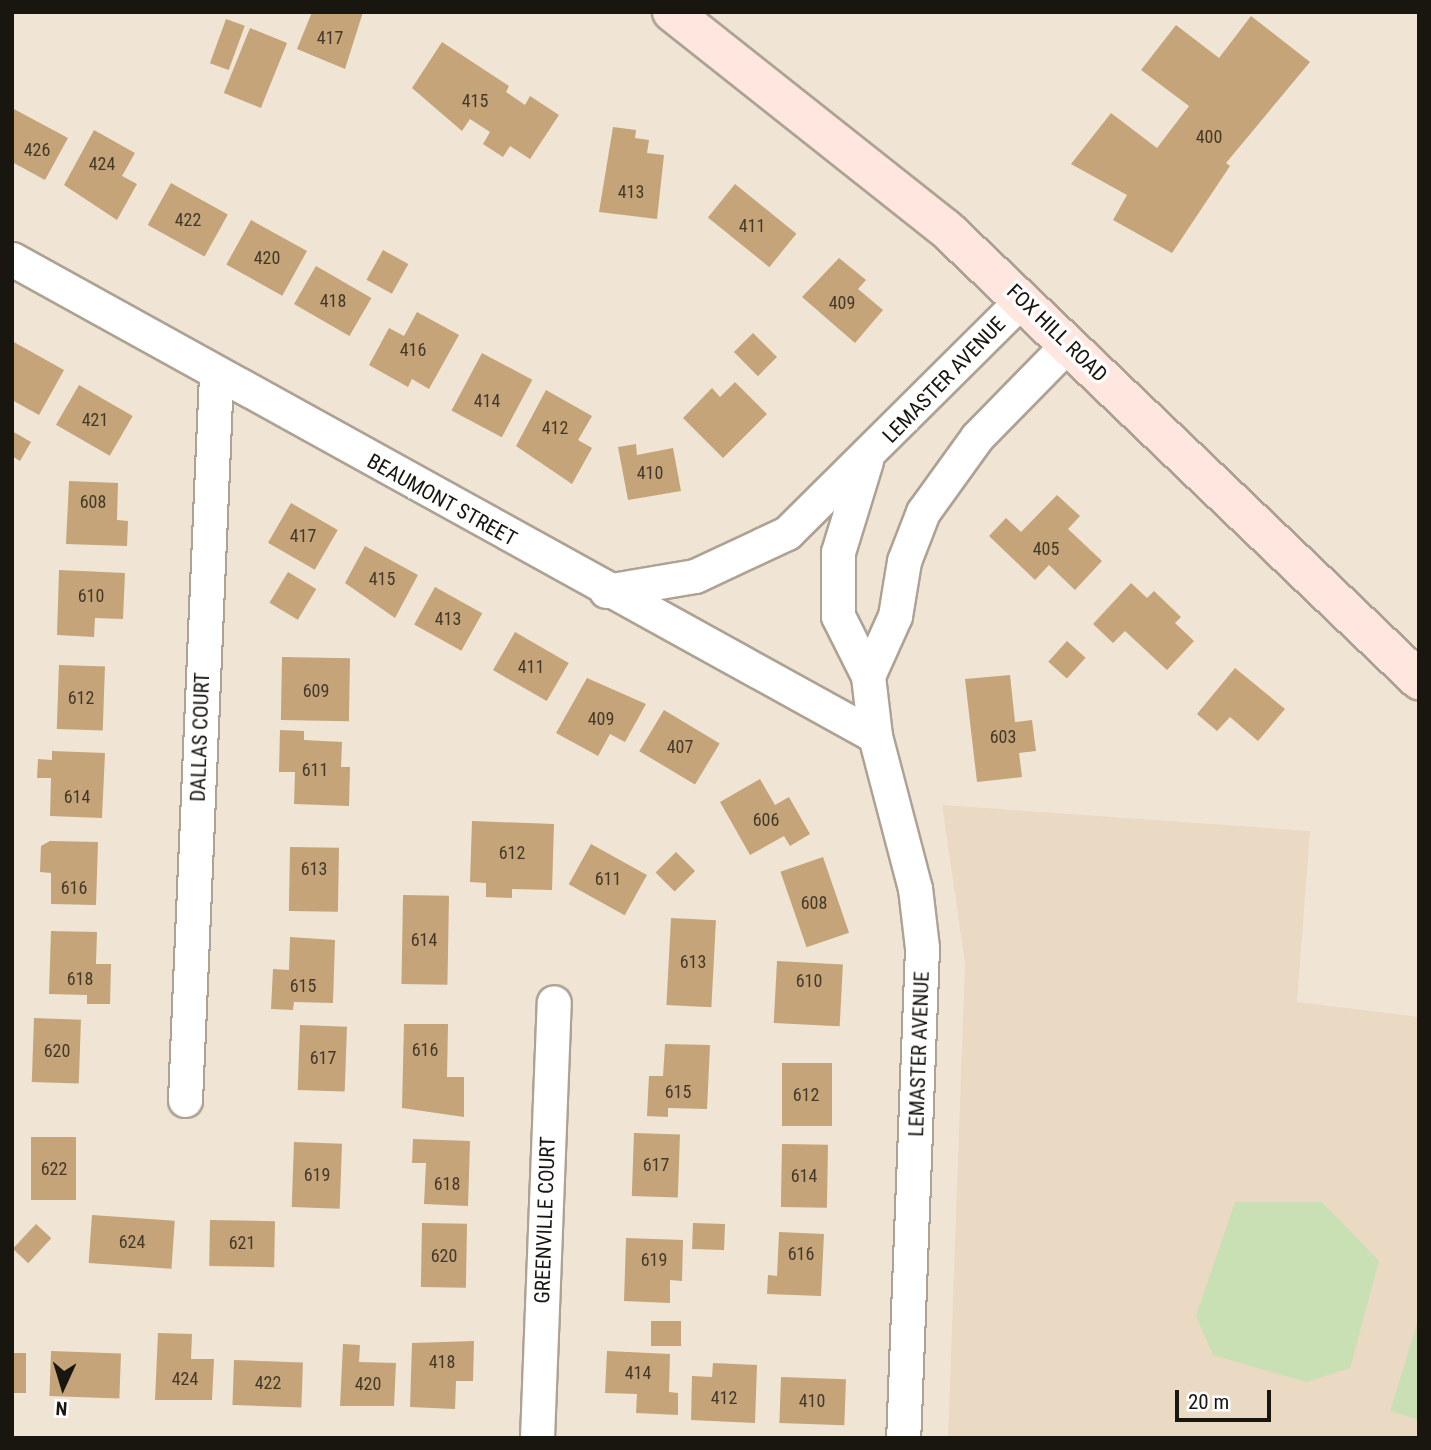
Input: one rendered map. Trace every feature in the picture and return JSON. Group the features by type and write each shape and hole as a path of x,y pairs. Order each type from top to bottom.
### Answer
{"main road":[{"name":"FOX HILL ROAD","path":"672,12 936,221 1023,299 1419,679"}],"street":[{"name":"BEAUMONT STREET","path":"12,259 606,591 875,736"},
{"name":"LEMASTER AVENUE","path":"606,591 695,576 754,553 807,519 1023,299"},
{"path":"868,676 895,616 905,561 923,512 977,437 1068,344"},
{"name":"DALLAS COURT","path":"185,1100 216,374"},
{"name":"LEMASTER AVENUE","path":"866,461 846,517 835,586 838,615 868,676 875,736 915,888 922,948 903,1438"},
{"name":"GREENVILLE COURT","path":"537,1438 554,1002"}],"shaded area":[{"path":"942,805 1310,831 1297,1002 1419,1017 1419,1438 948,1438 965,963"}],"green space":[{"path":"1235,1202 1322,1202 1379,1261 1350,1368 1306,1382 1213,1355 1196,1316"},
{"path":"1419,1318 1419,1420 1390,1411"}],"building":[{"path":"312,12 363,12 345,69 297,49"},
{"path":"1251,16 1310,62 1226,163 1230,166 1172,253 1113,220 1127,195 1071,164 1111,113 1157,148 1189,106 1141,70 1176,25 1219,58"},
{"path":"226,19 245,26 229,70 210,63"},
{"path":"250,28 287,43 261,108 224,93"},
{"path":"442,42 509,86 506,92 525,105 530,96 559,115 530,159 510,146 503,157 483,144 490,132 470,119 462,131 412,88"},
{"path":"12,108 68,138 45,180 12,162"},
{"path":"613,127 636,130 635,138 649,140 647,153 664,155 657,219 599,212"},
{"path":"94,130 135,153 122,176 137,184 117,220 64,185"},
{"path":"171,183 228,215 205,256 148,225"},
{"path":"735,184 796,234 769,267 708,217"},
{"path":"251,220 307,251 282,296 226,265"},
{"path":"383,250 408,264 392,294 367,280"},
{"path":"839,258 866,280 858,289 883,310 855,343 802,297"},
{"path":"316,266 371,298 349,336 294,304"},
{"path":"417,312 459,335 429,389 412,379 408,387 369,365 389,328 404,336"},
{"path":"753,333 777,357 758,376 734,352"},
{"path":"12,341 64,370 39,415 12,400"},
{"path":"482,353 532,380 502,437 451,410"},
{"path":"735,382 767,414 723,458 683,418 712,388 720,397"},
{"path":"79,385 133,416 110,456 56,425"},
{"path":"546,390 592,416 578,440 592,448 572,484 516,446"},
{"path":"12,431 31,442 20,461 12,456"},
{"path":"636,444 637,455 673,448 681,491 628,500 618,447"},
{"path":"69,481 118,483 117,520 128,521 127,546 66,544"},
{"path":"1057,495 1080,516 1068,529 1102,561 1075,590 1049,565 1035,580 989,536 1006,518 1021,532"},
{"path":"291,503 338,530 315,570 268,543"},
{"path":"365,546 418,575 395,618 345,583"},
{"path":"59,570 125,573 123,619 95,618 94,637 57,635"},
{"path":"288,572 316,589 298,620 269,603"},
{"path":"1131,583 1147,598 1154,591 1181,617 1175,623 1194,641 1167,670 1125,631 1113,643 1093,624"},
{"path":"435,587 482,613 461,651 414,625"},
{"path":"515,632 569,663 547,701 493,670"},
{"path":"1067,641 1086,658 1067,679 1048,662"},
{"path":"282,657 350,658 349,721 281,720"},
{"path":"59,665 105,667 103,731 57,729"},
{"path":"1235,668 1285,709 1258,741 1230,717 1217,731 1197,714"},
{"path":"1010,675 1015,722 1032,720 1036,751 1019,753 1022,777 977,782 965,679"},
{"path":"587,678 646,704 625,742 610,734 598,756 556,733"},
{"path":"664,710 720,743 695,785 639,751"},
{"path":"280,730 304,731 304,740 342,742 341,767 350,767 349,806 294,804 295,772 279,772"},
{"path":"52,751 105,753 102,818 50,816 51,778 37,778 38,759 52,760"},
{"path":"760,779 775,805 789,797 810,834 790,846 784,836 750,855 720,802"},
{"path":"472,821 554,824 552,890 512,889 512,898 486,897 486,883 470,882"},
{"path":"50,841 98,842 96,905 51,904 51,873 40,872 41,846"},
{"path":"591,844 647,875 625,915 569,884"},
{"path":"290,847 339,848 338,912 289,911"},
{"path":"676,852 695,871 675,892 655,873"},
{"path":"823,857 849,933 806,947 780,872"},
{"path":"403,895 449,896 447,985 401,984"},
{"path":"671,918 716,920 711,1007 666,1005"},
{"path":"51,931 97,932 96,964 111,964 110,1004 87,1004 87,995 49,994"},
{"path":"290,937 335,940 333,1003 294,1002 293,1010 271,1009 273,969 289,970"},
{"path":"777,961 843,964 840,1026 774,1023"},
{"path":"34,1018 81,1020 79,1084 32,1082"},
{"path":"404,1024 448,1024 447,1077 464,1077 464,1117 402,1108"},
{"path":"300,1025 347,1027 345,1092 298,1090"},
{"path":"665,1044 710,1045 707,1109 668,1108 668,1117 647,1116 649,1076 663,1076"},
{"path":"782,1063 832,1063 832,1126 782,1126"},
{"path":"634,1133 680,1135 678,1198 632,1196"},
{"path":"31,1137 76,1137 76,1200 31,1200"},
{"path":"413,1139 470,1141 468,1206 424,1204 426,1163 412,1163"},
{"path":"294,1142 342,1144 340,1209 292,1207"},
{"path":"782,1144 828,1145 827,1208 781,1207"},
{"path":"92,1215 175,1221 171,1269 89,1263"},
{"path":"210,1220 275,1221 274,1267 209,1266"},
{"path":"422,1223 467,1224 466,1288 421,1287"},
{"path":"693,1223 725,1224 724,1250 692,1249"},
{"path":"36,1224 51,1238 28,1263 13,1249"},
{"path":"779,1232 824,1234 821,1296 767,1294 768,1275 777,1276"},
{"path":"626,1238 683,1240 682,1281 670,1280 670,1303 624,1301"},
{"path":"651,1321 681,1321 681,1346 651,1346"},
{"path":"158,1333 192,1334 191,1359 214,1359 212,1400 155,1400"},
{"path":"474,1341 473,1381 456,1381 455,1409 410,1407 412,1343"},
{"path":"343,1344 360,1345 359,1362 396,1363 394,1406 340,1406"},
{"path":"51,1351 121,1353 119,1398 49,1396"},
{"path":"607,1351 670,1354 669,1392 678,1393 678,1415 636,1413 637,1394 605,1393"},
{"path":"12,1353 26,1353 26,1393 12,1393"},
{"path":"234,1360 303,1362 301,1407 232,1405"},
{"path":"713,1363 757,1365 755,1423 691,1420 692,1376 712,1377"},
{"path":"781,1377 846,1379 844,1425 779,1423"}]}
